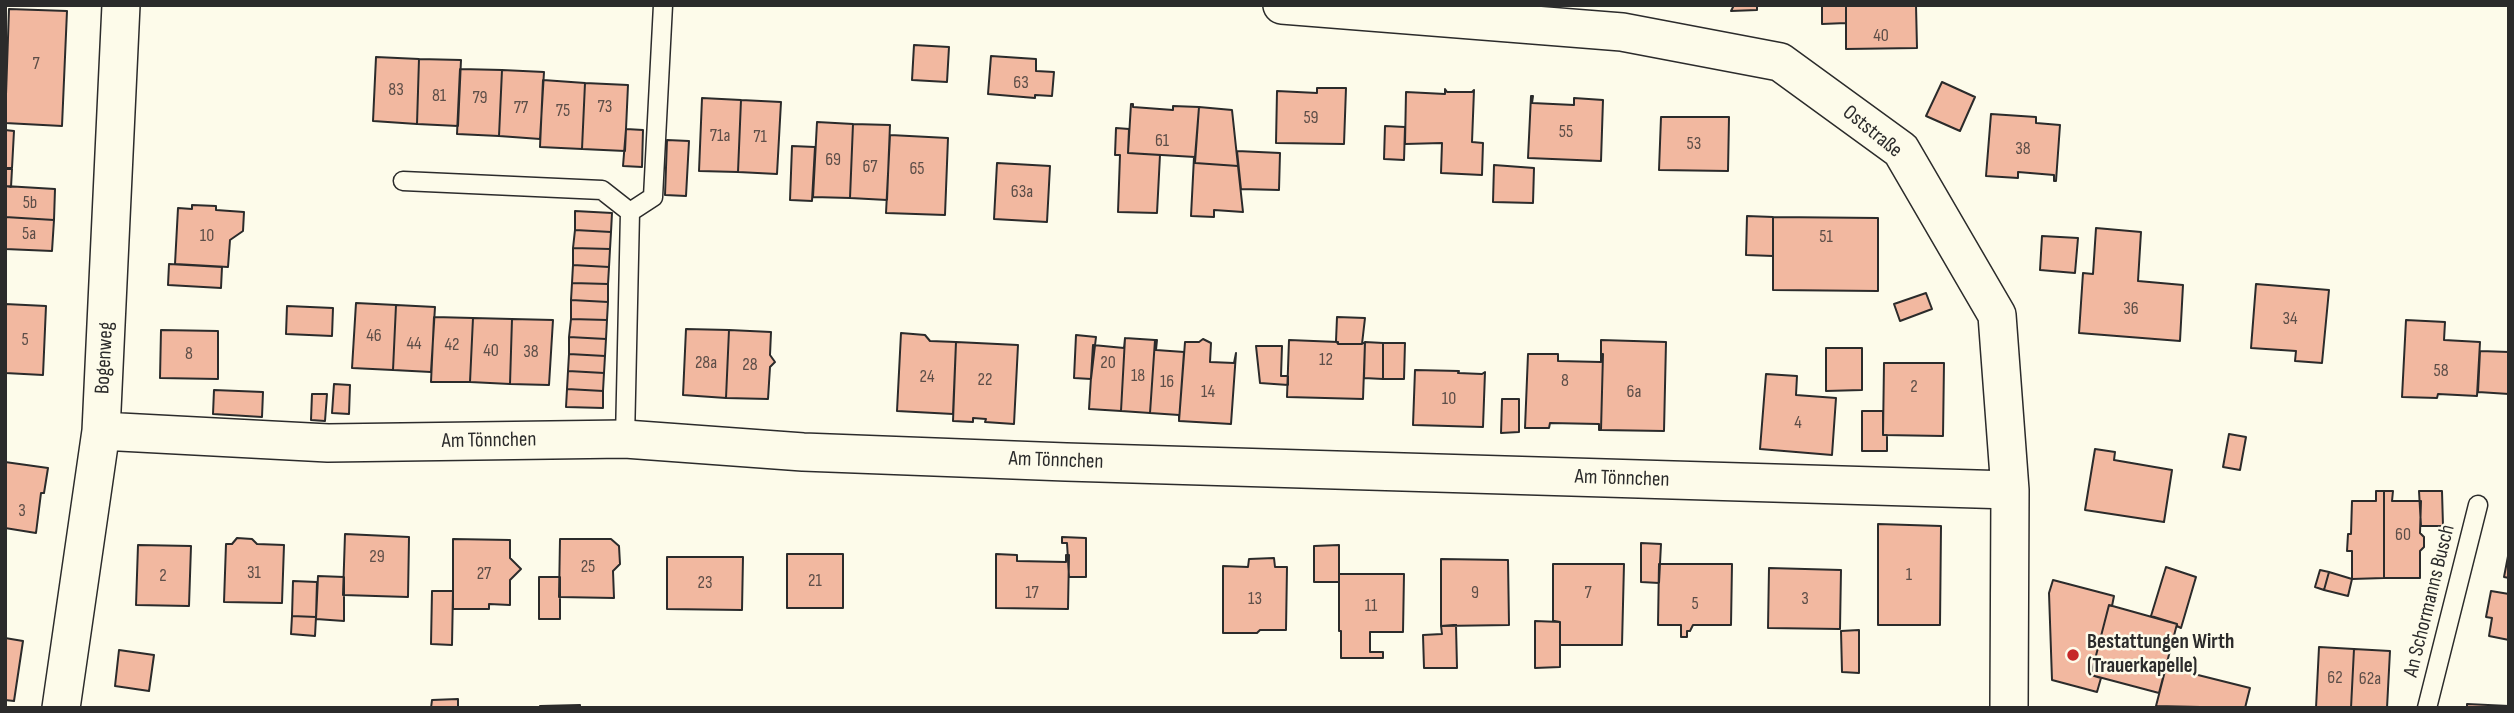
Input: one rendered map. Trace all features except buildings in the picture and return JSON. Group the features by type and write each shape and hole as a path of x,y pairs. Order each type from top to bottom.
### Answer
{"street":[{"name":"Bogenweg","path":"61,708 101,431 121,5"},
{"name":"Oststraße","path":"1282,5 1622,32 1780,62 1901,150 1997,315 2010,490 2009,708"},
{"name":"Am Tönnchen","path":"101,431 328,443 625,439 803,452 1066,462 2010,490"}],"lane":[{"path":"630,212 653,197 663,5"},
{"path":"403,181 602,190 630,212"},
{"path":"625,439 630,212"},
{"name":"An Schormanns Busch","path":"2427,708 2478,505"}],"place":[{"name":"Bestattungen Wirth (Trauerkapelle)","path":"2073,655"}]}
